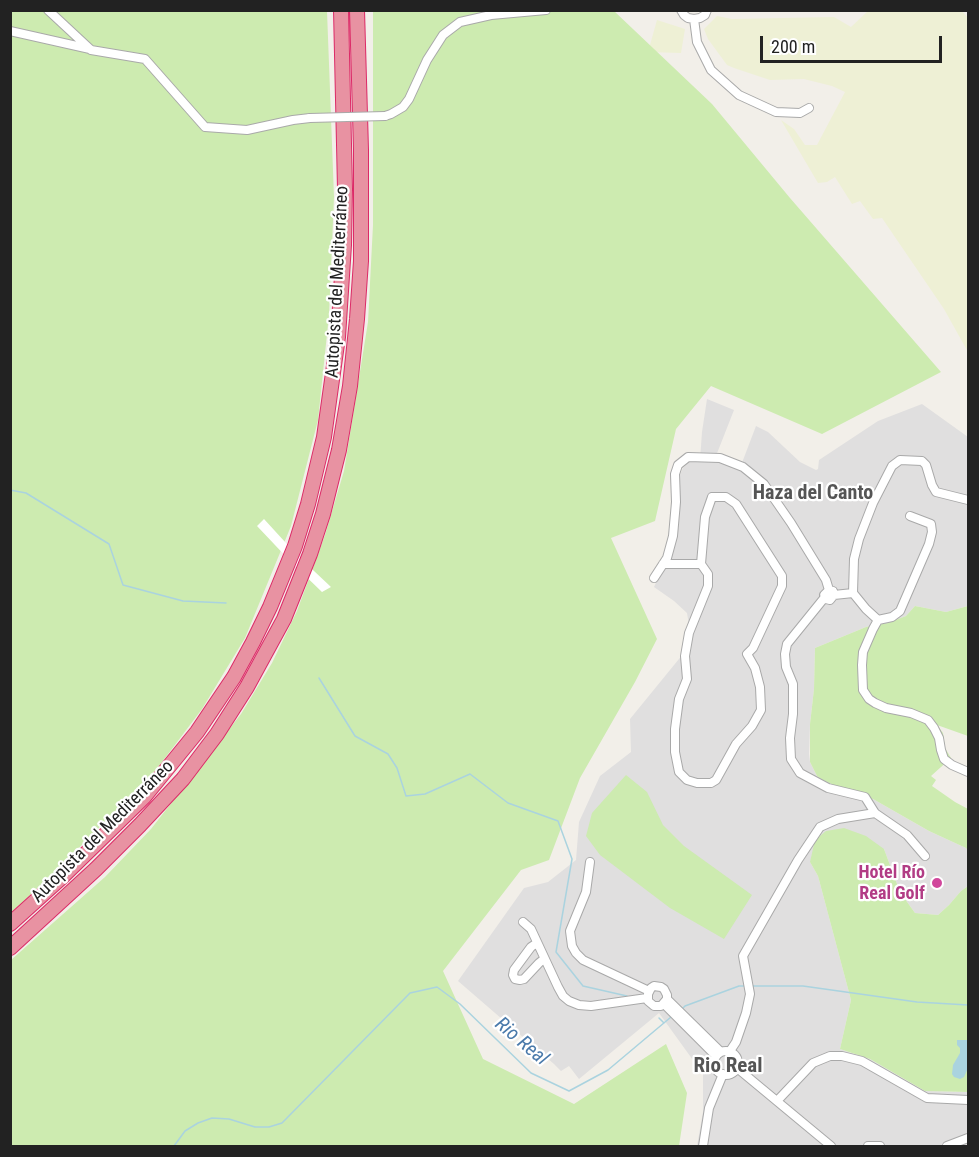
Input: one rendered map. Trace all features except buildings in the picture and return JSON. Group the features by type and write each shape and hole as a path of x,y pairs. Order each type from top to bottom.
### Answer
{"highway":[{"path":"332,10 338,116 341,297"},
{"name":"Autopista del Mediterráneo","path":"10,924 123,818 167,771 217,704 253,642 283,577 308,504 319,460 328,414 338,337 345,189 340,10"},
{"name":"Autopista del Mediterráneo","path":"10,948 104,862 183,779 217,734 248,687 298,587 334,472 350,386 357,319 361,150 357,10"},
{"path":"360,261 366,234 366,10"}],"street":[{"path":"48,10 92,50"},
{"path":"10,31 92,50 145,58 205,127 247,130 310,118 391,114 403,107 409,99 427,60 443,35 460,22 491,15 546,10"},
{"path":"681,10 688,18 694,19 705,15 707,10"},
{"path":"694,19 697,42 711,70 738,94 776,112 800,112 809,108"},
{"path":"654,578 667,558 673,536 676,502 675,474 678,465 688,457 720,458 742,467 764,484 826,580 829,594"},
{"path":"878,620 853,593 854,559 873,503 892,466 900,460 922,461 926,465 936,492 969,500"},
{"path":"712,497 726,497 736,504 782,576 782,586 774,605 753,648 747,654 755,668 760,687 760,710 752,726 736,744 716,780 711,783 687,780 680,772 675,752 679,699 687,678 685,656 689,633 708,586 708,574 700,564 705,517 712,497"},
{"path":"878,620 892,617 900,611 929,544 931,524 910,516"},
{"path":"663,564 700,564"},
{"path":"853,593 829,594 787,644 786,667 793,684 791,759 800,773 828,788 865,797 875,813 907,835 925,856"},
{"path":"878,620 863,652 862,690 875,704 928,720 939,738 945,759 952,765 969,772"},
{"path":"718,1054 730,1051 736,1042 750,994 742,956 798,860 820,827 838,819 875,813"},
{"path":"590,862 586,892 570,931 572,946 583,960 648,994"},
{"path":"523,922 531,929 563,996 569,1000 579,1005 591,1006 648,994 654,987 661,987 666,992 665,1001"},
{"path":"537,943 531,947 514,970 515,979 524,979 544,959"},
{"path":"648,994 648,1001 654,1005 657,1006 665,1001"},
{"path":"665,1001 718,1054"},
{"path":"718,1054 714,1065 719,1072 728,1074 737,1068 738,1062 736,1055 730,1051"},
{"path":"777,1101 813,1063 830,1056 842,1056 862,1061 927,1098 969,1100"},
{"path":"737,1068 830,1146"},
{"path":"703,1146 709,1108 723,1074"},
{"path":"947,1146 969,1138"},
{"path":"868,1146 880,1146"}],"shaded area":[{"path":"707,399 734,410 714,461 740,468 756,426 768,432 800,462 816,470 819,460 878,421 922,404 968,437 968,606 946,612 915,606 906,616 888,624 866,627 815,648 809,754 817,776 857,796 873,799 968,851 968,886 938,915 915,913 900,892 884,849 810,862 818,876 851,1000 840,1049 870,1059 925,1091 968,1092 968,1146 697,1146 703,1112 703,1074 659,1013 579,1079 569,1066 561,1071 458,981 524,888 548,882 576,860 579,822 600,776 631,752 630,719 692,643 687,613 654,587 677,538 679,477 689,462 700,460"}],"green space":[{"path":"11,11 327,11 334,197 329,315 318,420 291,526 245,638 202,709 156,770 11,913"},
{"path":"373,11 614,11 712,104 941,372 822,434 711,386 676,429 655,521 611,538 657,639 580,778 549,860 521,870 443,971 483,1059 574,1104 666,1044 687,1093 679,1146 11,1146 11,960 105,877 151,829 241,714 272,663 297,611 325,535 344,471 368,322 373,225"},
{"path":"868,11 962,11 968,18 968,352 944,309 882,218 873,219 860,201 852,204 835,177 827,182 818,183 781,120 794,129 805,145 817,145 845,92 804,79 770,80 727,65 708,39 704,29 717,16 732,19 834,17 851,27"},
{"path":"657,20 685,29 681,53 648,52"},
{"path":"915,606 946,612 968,606 968,736 937,725 943,733 945,748 951,758 931,776 936,780 932,786 968,809 968,851 873,799 857,796 823,780 817,776 810,762 815,648 866,627 888,623 906,616"},
{"path":"626,775 647,792 663,825 684,846 752,895 724,939 670,908 600,855 586,836 592,813"},
{"path":"844,828 866,836 884,849 900,892 915,913 938,915 968,886 968,1092 925,1091 870,1059 840,1049 851,1000 818,876 810,862 815,840 826,831"}],"water":[{"path":"957,1040 968,1040 968,1068 964,1077 960,1079 952,1074 953,1065 960,1053"}],"pier":[{"path":"264,519 331,587 322,592 292,563 257,526"}],"waterway":[{"path":"10,490 26,493 109,544 123,585 183,601 226,603"},
{"path":"319,678 355,736 388,754 397,768 406,796 425,794 470,774 508,803 558,821 572,859 556,952 583,986 627,996"},
{"name":"Rio Real","path":"682,1009 739,986 745,986"},
{"name":"Rio Real","path":"753,986 803,986 917,1002 968,1005"},
{"name":"Rio Real","path":"174,1146 185,1131 212,1118 229,1119 255,1127 269,1127 282,1123 410,993 437,987 460,1004 531,1073 569,1091 608,1070 671,1017"},
{"name":"Rio Real","path":"659,1018 664,1023"}],"place":[{"name":"Hotel Río Real Golf","path":"937,883"}],"district":[{"name":"Haza del Canto","path":"813,494"},
{"name":"Rio Real","path":"728,1067"}]}
